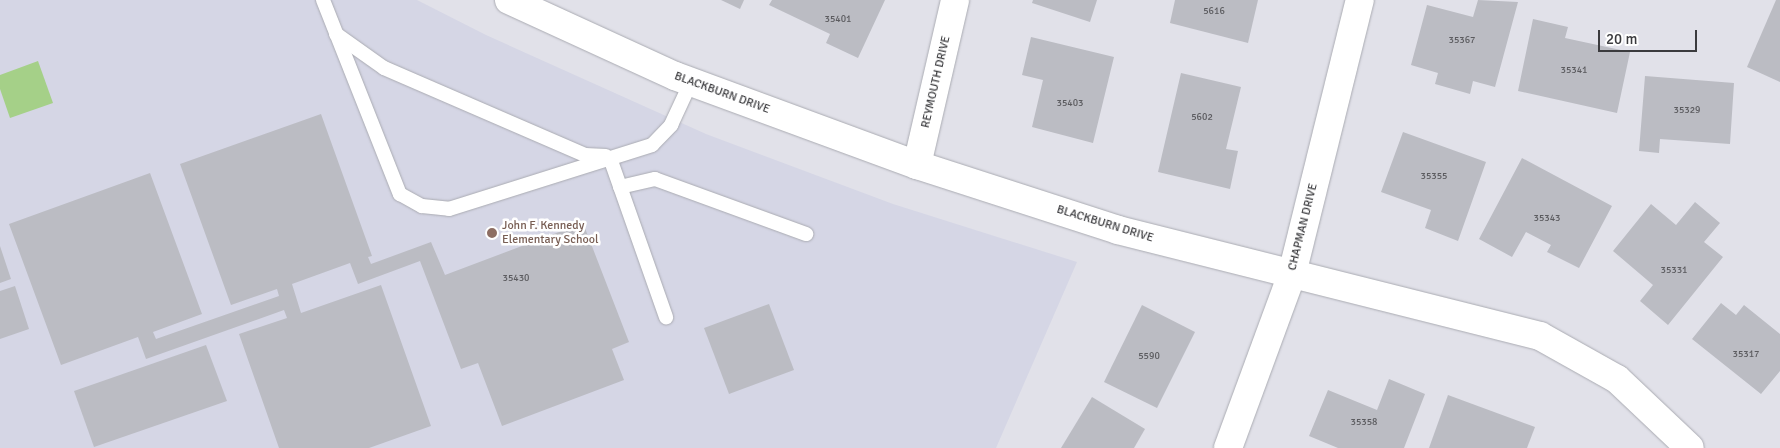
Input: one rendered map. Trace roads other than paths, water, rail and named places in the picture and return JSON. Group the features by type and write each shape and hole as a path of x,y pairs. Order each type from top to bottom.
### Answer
{"street":[{"name":"BLACKBURN DRIVE","path":"509,0 691,82 917,165 1118,230 1540,336 1617,379 1690,448"},
{"name":"REYMOUTH DRIVE","path":"917,165 955,0"},
{"name":"CHAPMAN DRIVE","path":"1228,448 1292,274 1360,0"}],"lane":[{"path":"323,0 400,194 422,206 449,209 652,145 671,125 691,82"},
{"path":"336,34 384,68 585,155 614,157"},
{"path":"614,157 620,187 666,317"},
{"path":"620,187 655,179 806,234"}],"place":[{"name":"John F. Kennedy Elementary School","path":"492,233"}]}
